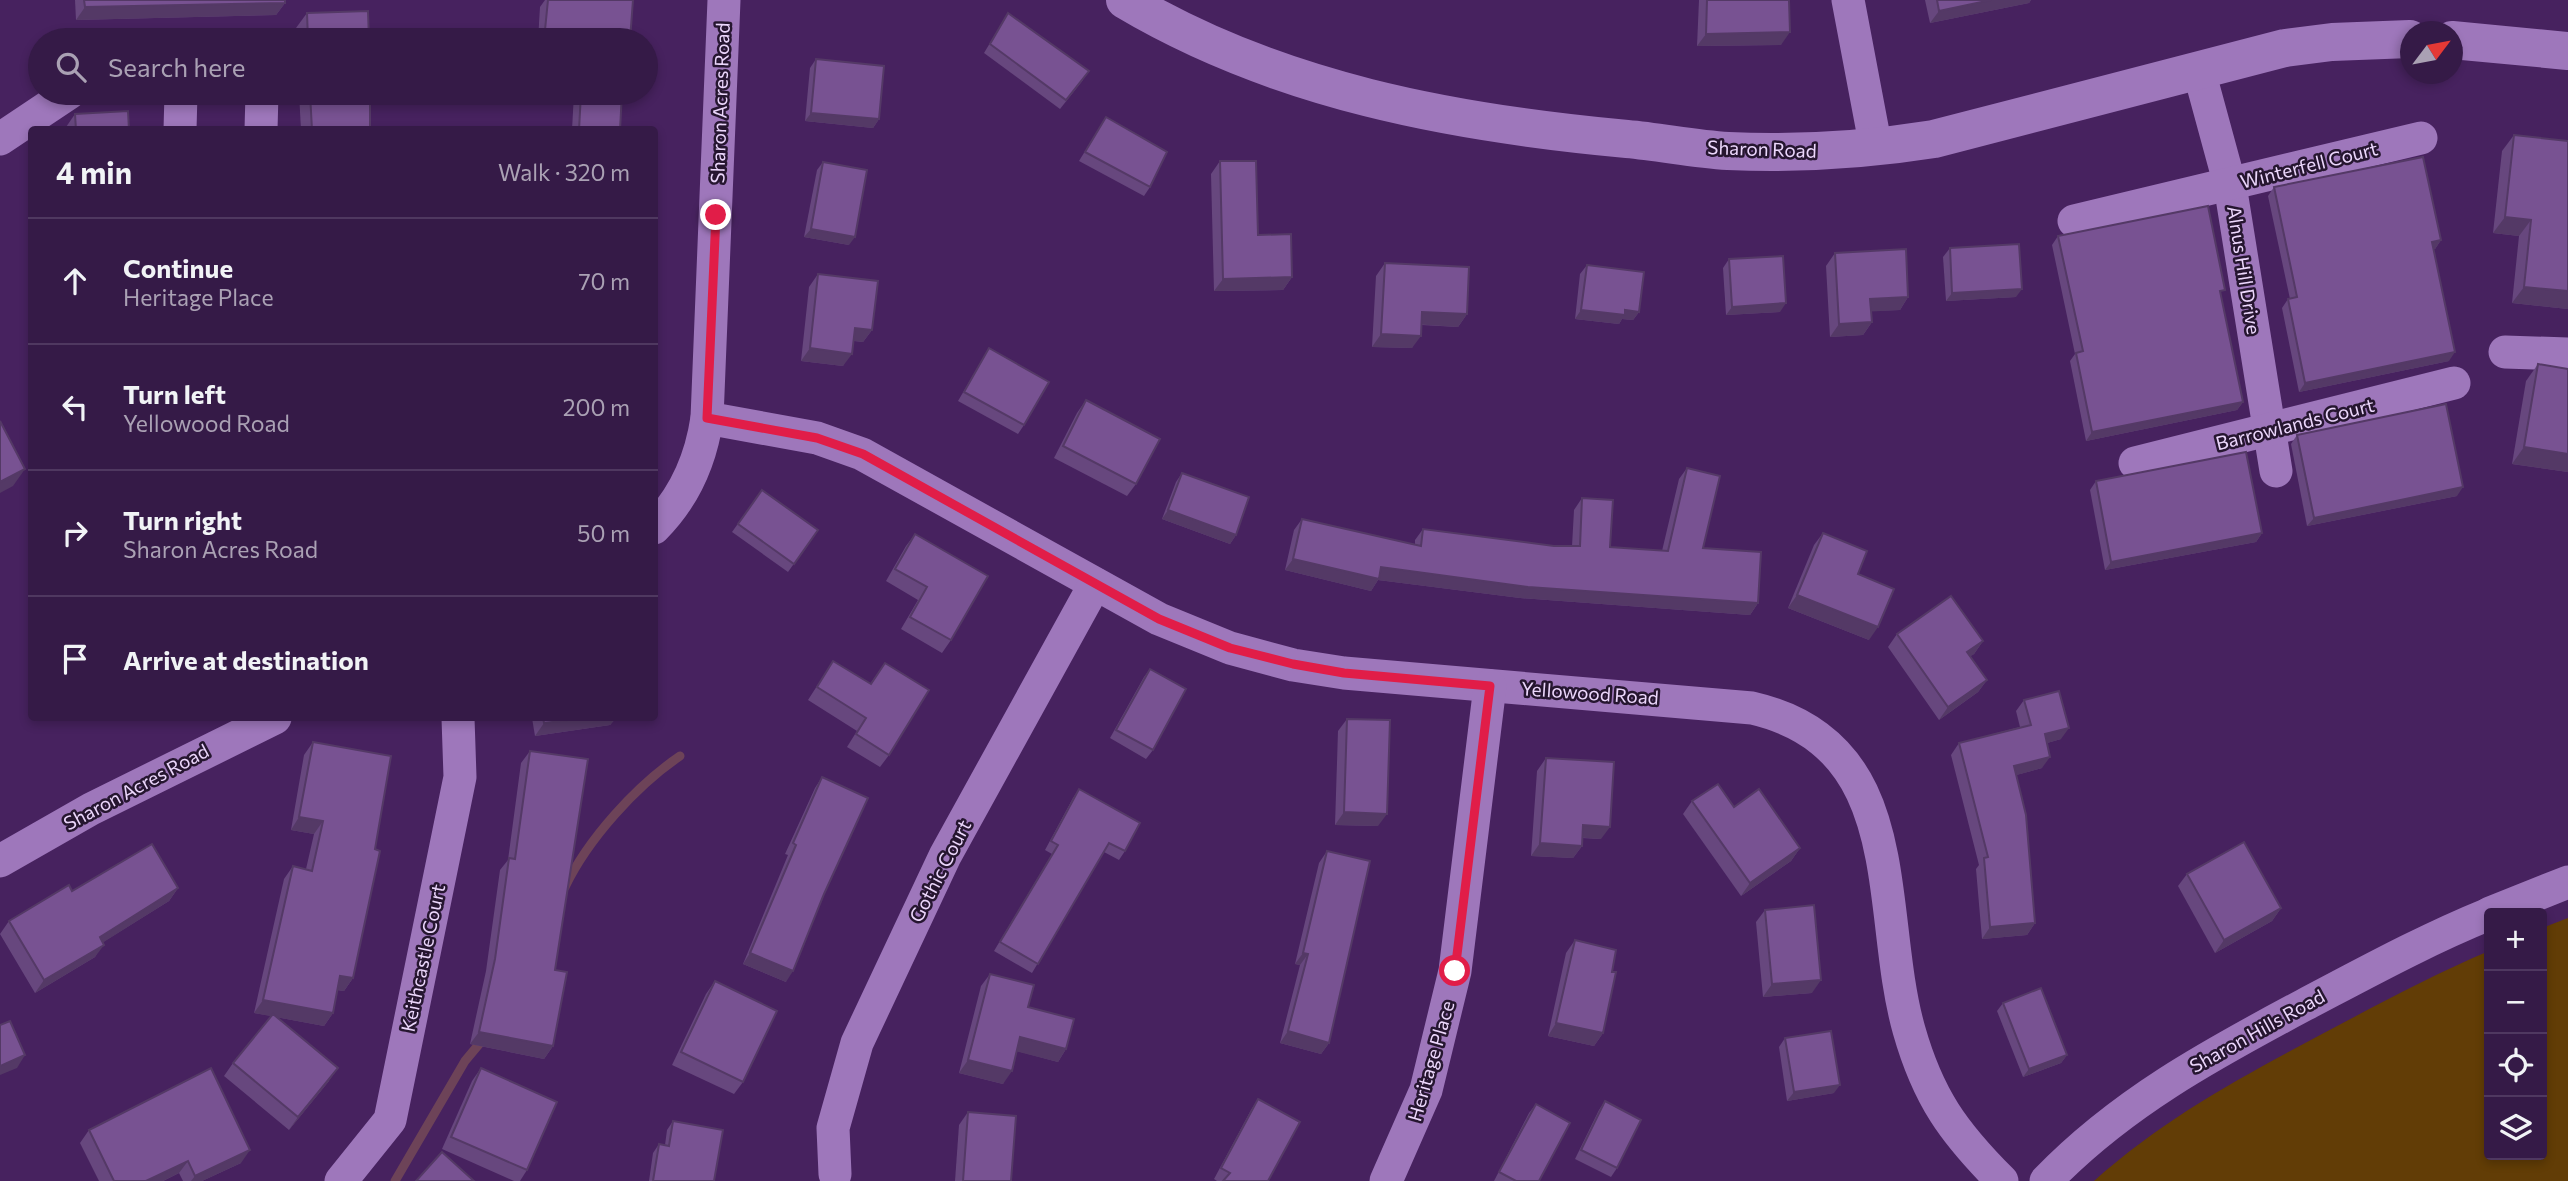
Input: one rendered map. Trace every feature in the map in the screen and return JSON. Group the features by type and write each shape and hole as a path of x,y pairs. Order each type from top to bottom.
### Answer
{"main road":[{"name":"Sharon Road","path":"1125,0 1202,41 1261,66 1328,88 1422,111 1573,134 1725,151 1800,152 1876,148 1934,139 2286,48 2332,42 2400,39"},
{"path":"2463,41 2568,51"}],"street":[{"name":"Sharon Acres Road","path":"658,523 678,498 693,471 704,441 707,418 724,0"},
{"path":"1848,0 1876,148"},
{"name":"Alnus Hill Drive","path":"2199,71 2230,185 2276,471"},
{"path":"0,139 51,105"},
{"path":"180,126 181,105"},
{"path":"261,126 262,105"},
{"name":"Winterfell Court","path":"2074,221 2420,138"},
{"path":"2505,352 2568,354"},
{"name":"Barrowlands Court","path":"2135,463 2454,383"},
{"name":"Yellowood Road","path":"707,418 817,438 863,454 1159,619 1230,648 1293,664 1344,673 1752,708 1797,724 1827,746 1844,763 1864,793 1878,830 1909,1028 1926,1080 1963,1142 2002,1181"},
{"name":"Gothic Court","path":"835,1174 833,1128 857,1043 945,856 1095,584"},
{"name":"Heritage Place","path":"1387,1181 1426,1090 1455,971 1490,686"},
{"name":"Sharon Acres Road","path":"0,861 103,803 269,721"},
{"name":"Keithcastle Court","path":"341,1181 390,1120 460,777 458,721"},
{"name":"Sharon Hills Road","path":"2505,908 2568,882"},
{"name":"Sharon Hills Road","path":"2046,1181 2123,1111 2197,1062 2393,958 2484,917"}],"shaded area":[{"path":"2568,918 2568,1181 2094,1181 2148,1137 2232,1083 2384,1001 2484,953 2484,1160 2547,1160 2547,926"}],"building":[{"path":"84,0 285,0 285,3 85,7"},
{"path":"548,0 633,0 631,28 545,28"},
{"path":"1707,0 1789,0 1790,32 1706,34"},
{"path":"1937,0 1991,0 1939,11"},
{"path":"368,11 369,28 308,28 307,13"},
{"path":"1008,13 1089,71 1066,100 990,44"},
{"path":"816,59 884,66 879,119 811,113"},
{"path":"311,105 370,105 370,126 312,126"},
{"path":"580,105 621,105 620,126 579,126"},
{"path":"128,111 129,126 76,126 75,114"},
{"path":"1106,117 1167,152 1150,187 1085,152"},
{"path":"2514,135 2568,141 2568,291 2524,287 2531,220 2505,217"},
{"path":"2423,157 2441,240 2432,242 2455,352 2305,383 2288,299 2297,297 2274,187"},
{"path":"1220,161 1256,161 1258,235 1291,234 1292,277 1223,279"},
{"path":"823,162 867,170 855,237 811,229"},
{"path":"2208,206 2225,290 2220,291 2243,402 2092,432 2076,353 2083,351 2058,236"},
{"path":"2019,244 2022,289 1952,293 1950,248"},
{"path":"1906,249 1908,297 1870,299 1872,322 1839,324 1835,253"},
{"path":"1783,256 1786,303 1732,307 1729,259"},
{"path":"1385,263 1469,267 1467,314 1422,312 1421,336 1381,334"},
{"path":"1587,265 1644,272 1639,312 1625,310 1625,315 1581,310"},
{"path":"818,274 878,281 872,330 855,328 852,354 810,348"},
{"path":"989,348 1049,382 1024,425 964,392"},
{"path":"2538,364 2568,369 2568,454 2524,447"},
{"path":"1086,400 1160,439 1136,484 1063,446"},
{"path":"2446,404 2463,487 2314,518 2297,435"},
{"path":"0,421 25,469 0,482"},
{"path":"2246,452 2262,533 2111,562 2096,481"},
{"path":"1687,468 1720,476 1703,548 1761,552 1758,603 1528,587 1381,567 1379,579 1293,559 1302,519 1421,546 1423,529 1554,546 1580,546 1582,498 1613,500 1610,547 1668,551"},
{"path":"1182,473 1249,497 1236,535 1168,510"},
{"path":"762,490 818,530 794,564 738,524"},
{"path":"1823,533 1867,551 1858,574 1894,589 1878,627 1797,595"},
{"path":"915,534 988,576 951,640 910,617 927,587 895,569"},
{"path":"1951,596 1983,641 1967,652 1987,680 1948,707 1897,634"},
{"path":"833,661 871,684 885,663 929,690 889,755 856,734 866,718 817,687"},
{"path":"1150,669 1186,689 1153,750 1116,730"},
{"path":"2059,691 2069,728 2045,734 2050,757 2014,766 2026,815 2035,923 1990,927 1984,858 1988,857 1959,743 2031,725 2024,700"},
{"path":"1347,719 1390,720 1387,814 1344,812"},
{"path":"313,742 391,756 375,849 380,851 353,978 340,976 333,1013 263,1000 293,866 312,871 323,821 299,817"},
{"path":"530,751 588,759 555,970 567,972 553,1046 479,1032 495,959 509,858 515,859"},
{"path":"1546,758 1614,762 1610,827 1583,825 1582,846 1540,843"},
{"path":"822,777 868,798 824,894 793,971 750,953"},
{"path":"1718,784 1734,807 1759,789 1800,848 1750,883 1692,801"},
{"path":"1079,789 1140,823 1125,851 1109,843 1038,964 1000,942 1058,845 1051,841"},
{"path":"2244,842 2281,908 2224,940 2187,874"},
{"path":"152,844 178,888 100,937 104,945 44,980 9,921 69,885 72,891"},
{"path":"1327,851 1370,861 1329,1043 1288,1031 1308,954 1303,953"},
{"path":"1814,905 1821,980 1772,984 1765,910"},
{"path":"1575,940 1616,950 1612,972 1616,972 1603,1033 1556,1023"},
{"path":"990,974 1034,985 1028,1007 1074,1019 1066,1049 1020,1037 1012,1071 968,1060"},
{"path":"715,981 777,1011 743,1082 681,1052"},
{"path":"2041,988 2067,1055 2029,1069 2003,1003"},
{"path":"273,1014 338,1068 298,1117 233,1063"},
{"path":"10,1021 25,1055 0,1066 0,1025"},
{"path":"1831,1031 1840,1085 1794,1092 1785,1038"},
{"path":"211,1068 250,1150 195,1176 188,1161 146,1181 114,1181 89,1130"},
{"path":"481,1068 557,1102 527,1170 451,1137"},
{"path":"1258,1099 1300,1122 1268,1181 1223,1181 1230,1173 1221,1168"},
{"path":"1605,1101 1641,1120 1617,1168 1581,1150"},
{"path":"1536,1104 1570,1123 1539,1181 1516,1181 1499,1172"},
{"path":"968,1112 1016,1116 1011,1181 963,1181"},
{"path":"673,1121 723,1130 714,1181 653,1181 659,1144 669,1146"},
{"path":"442,1152 474,1181 416,1181"}],"waterway":[{"path":"565,887 586,850 600,832 630,798 680,756"},
{"path":"395,1181 465,1061 485,1037"}],"route":[{"path":"716,215 707,418 817,438 863,454 1159,619 1230,648 1293,664 1344,673 1490,686 1455,971"}]}
